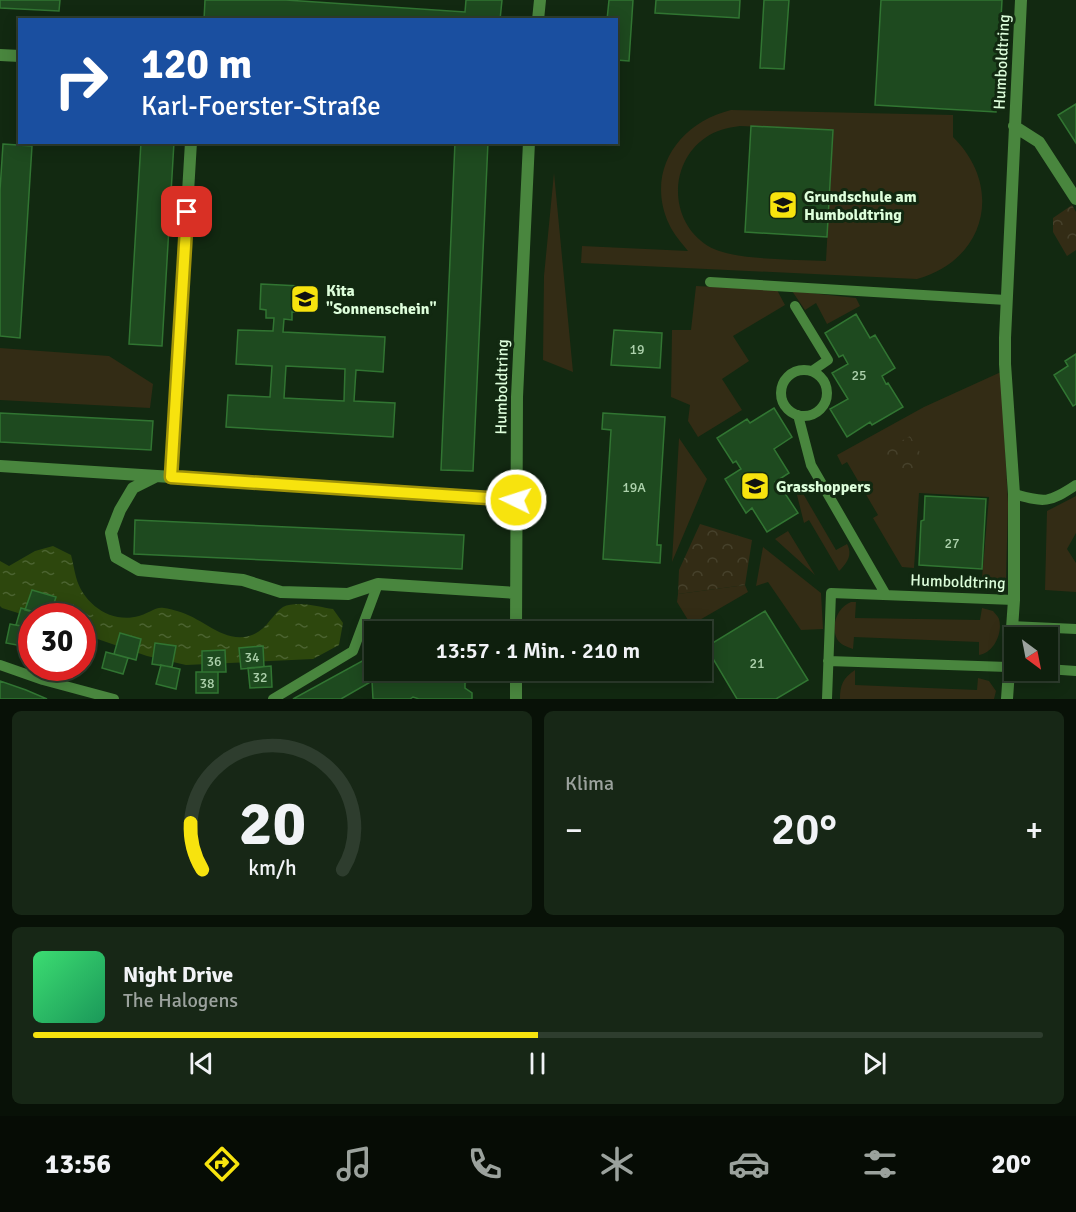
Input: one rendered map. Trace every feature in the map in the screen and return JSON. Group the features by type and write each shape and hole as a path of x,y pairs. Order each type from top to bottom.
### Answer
{"street":[{"path":"538,18 540,0"},
{"name":"Humboldtring","path":"1012,626 1014,494 1005,364 1006,300 1021,0"},
{"path":"0,55 18,56"},
{"name":"Humboldtring","path":"1014,126 1039,142 1076,199"},
{"path":"164,477 191,144"},
{"name":"Humboldtring","path":"516,621 519,315 529,144"},
{"path":"0,466 516,500"},
{"path":"164,477 133,489 120,510 111,533 116,557 139,570 243,579 281,592 348,594 378,585 516,593"},
{"path":"516,681 516,699"},
{"name":"Humboldtring","path":"1007,699 1008,681"}],"lane":[{"path":"710,282 1006,300"},
{"path":"795,306 828,360 812,371"},
{"path":"797,370 812,371 823,380 827,393 822,407 810,415 798,415 785,407 780,392 785,378 797,370"},
{"path":"798,415 811,465 886,595"},
{"path":"1014,494 1041,502 1057,497 1076,485"},
{"path":"273,699 354,651 378,585"},
{"name":"Humboldtring","path":"828,661 831,593 1014,600"},
{"path":"1012,626 1076,628"},
{"path":"827,699 828,661 1004,667"},
{"path":"0,665 43,680 114,699"},
{"path":"1058,670 1076,671"}],"green space":[{"path":"731,110 953,115 953,137 969,157 979,178 982,199 980,220 972,239 959,256 940,269 917,279 581,263 582,246 688,251 671,228 663,205 661,186 664,169 671,152 682,138 712,116","holes":["740,126 833,130 826,261 748,257 732,254 708,246 695,236 680,208 679,177 684,162 705,138 722,130"]},
{"path":"554,173 573,372 543,360 544,276"},
{"path":"1072,205 1076,212 1076,250 1067,256 1053,232 1053,218"},
{"path":"696,286 777,290 785,305 733,336 749,361 722,379 742,410 698,437 688,421 690,405 671,397 672,330 691,330"},
{"path":"792,291 856,298 860,306 827,324 816,303 805,310"},
{"path":"0,348 109,356 153,384 150,408 0,400"},
{"path":"1001,372 1008,504 1006,580 982,578 989,497 919,493 914,568 902,567 873,518 878,515 847,462 842,465 837,455 924,407"},
{"path":"910,436 930,469 904,485 884,451"},
{"path":"679,438 707,479 672,562"},
{"path":"798,485 836,550 847,544 848,559 839,571 809,520 804,523 795,487"},
{"path":"1076,496 1076,533 1067,549 1076,563 1076,592 1045,590 1047,511"},
{"path":"700,524 752,540 745,585 678,594 679,570"},
{"path":"788,531 815,575 775,539"},
{"path":"763,547 821,593 823,629 801,630 768,582 756,586"},
{"path":"745,585 748,592 698,621 689,621 677,602 678,594"},
{"path":"851,602 856,602 855,618 980,620 982,608 993,611 999,619 1000,630 993,646 979,655 979,642 854,637 853,649 838,641 834,628 839,612"},
{"path":"855,670 855,685 977,690 978,678 989,681 996,691 994,699 840,699 843,682"}],"water":[{"path":"53,546 71,555 80,587 92,603 18,603 18,613 2,608 0,606 0,561 9,566 35,551"},
{"path":"295,604 333,609 343,623 339,645 313,659 186,665 147,656 96,638 96,606 109,614 129,618 157,608 164,608 186,614 221,633 239,637 255,634 265,627 283,607"}],"building":[{"path":"0,0 60,0 59,11 0,8"},
{"path":"205,0 286,0 465,12 466,0 502,0 500,18 204,18"},
{"path":"609,0 633,0 629,61 618,60 618,18 607,18"},
{"path":"656,0 740,0 739,18 655,13"},
{"path":"764,0 789,0 784,69 760,68"},
{"path":"881,0 1002,0 996,112 875,105"},
{"path":"1076,104 1076,143 1058,115"},
{"path":"751,126 833,130 827,237 745,232"},
{"path":"3,144 32,146 20,338 0,336 0,190"},
{"path":"141,144 174,144 162,346 129,344"},
{"path":"455,144 488,144 473,471 441,470"},
{"name":"Kita \"Sonnenschein\"","path":"261,284 300,286 298,312 292,312 292,320 284,319 283,332 385,337 383,372 356,370 354,401 395,403 393,437 226,427 228,395 270,397 272,366 236,364 238,330 273,331 274,318 266,318 266,310 260,309","holes":["286,366 345,369 344,401 284,398"]},
{"path":"856,314 870,338 875,335 895,368 882,376 903,407 872,425 870,422 847,437 830,409 848,399 832,373 848,364 843,355 839,357 825,333"},
{"path":"614,330 662,333 660,368 611,365"},
{"path":"1076,354 1076,404 1073,406 1054,375 1068,366 1065,361"},
{"path":"774,408 792,437 774,449 789,473 775,482 798,513 767,532 752,508 746,513 725,479 741,469 736,461 733,463 717,438 747,419 750,423"},
{"path":"0,413 153,421 151,450 0,442"},
{"path":"603,413 665,417 657,545 661,545 660,563 603,559 611,430 602,429"},
{"path":"925,496 986,499 982,569 919,565 921,521 924,520"},
{"path":"135,520 464,535 462,569 134,554"},
{"path":"32,590 56,597 54,603 27,603"},
{"path":"765,611 808,680 776,699 737,699 712,657 712,643"},
{"path":"10,624 18,626 18,645 6,643"},
{"path":"120,633 141,639 136,660 114,654"},
{"path":"155,643 176,646 172,667 152,664"},
{"path":"263,646 264,667 241,669 239,648"},
{"path":"225,650 226,672 202,672 202,651"},
{"path":"106,652 128,658 123,674 102,668"},
{"path":"364,660 364,681 372,681 341,699 293,699"},
{"path":"161,665 180,669 176,689 156,684"},
{"path":"271,666 272,687 250,688 248,668"},
{"path":"196,672 218,672 218,693 196,693"},
{"path":"0,681 26,690 47,699 0,699"},
{"path":"372,681 468,681 465,683 465,688 472,693 472,699 413,697 410,699 373,699"}],"place":[{"name":"Grundschule am Humboldtring","path":"783,205"},
{"name":"Kita \"Sonnenschein\"","path":"305,299"},
{"name":"Grasshoppers","path":"755,486"}],"route":[{"path":"187,212 171,477 516,500"}]}
